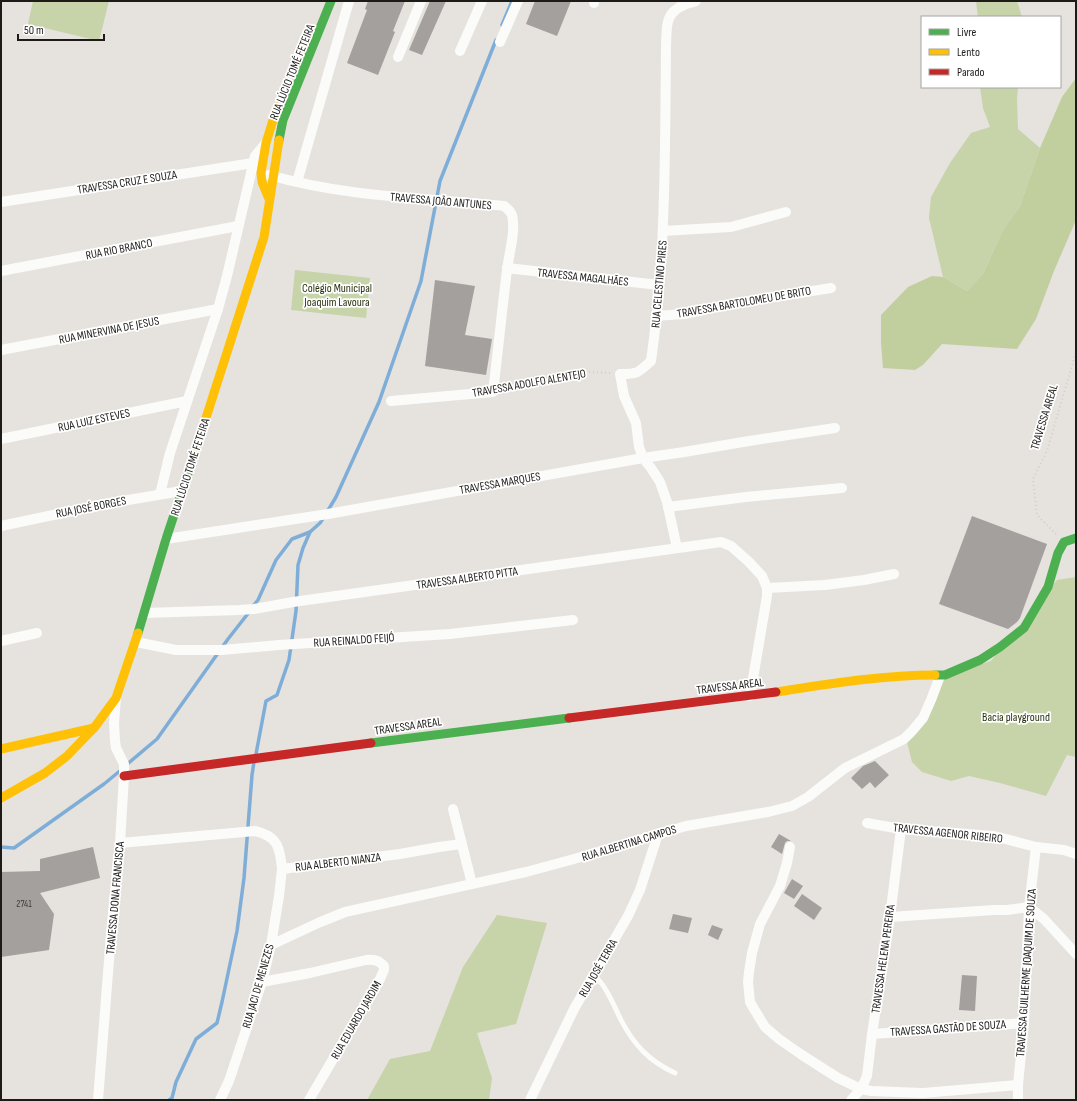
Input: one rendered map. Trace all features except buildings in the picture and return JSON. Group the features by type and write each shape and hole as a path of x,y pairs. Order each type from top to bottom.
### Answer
{"main road":[{"name":"RUA LÚCIO TOMÉ FETEIRA","path":"1,798 45,773 68,756 94,728 116,698 136,642 181,491 209,410 264,237 279,137 283,120 332,1"},
{"name":"RUA LÚCIO TOMÉ FETEIRA","path":"269,199 262,182 261,173 266,143 281,96"},
{"path":"1064,542 1076,538"},
{"name":"TRAVESSA AREAL","path":"124,771 241,761 461,731 750,696 849,681 918,675 945,675 980,660 1000,647 1024,628 1048,587 1058,553 1064,542"},
{"path":"1,750 94,728"}],"street":[{"path":"297,182 350,1"},
{"path":"398,57 421,1"},
{"path":"460,51 482,1"},
{"path":"500,42 518,1"},
{"name":"RUA CELESTINO PIRES","path":"620,374 633,374 641,370 651,361 663,231 667,20 678,8 696,1"},
{"name":"RUA LÚCIO TOMÉ FETEIRA","path":"160,494 170,453 218,309 255,156 266,143 279,137"},
{"name":"TRAVESSA CRUZ E SOUZA","path":"1,202 253,163"},
{"name":"TRAVESSA JOÃO ANTUNES","path":"261,173 297,182 372,195 504,206 510,210 513,227 493,392"},
{"path":"663,231 731,226 786,212"},
{"name":"RUA RIO BRANCO","path":"1,271 238,226"},
{"name":"TRAVESSA MAGALHÃES","path":"507,268 659,285"},
{"name":"TRAVESSA BARTOLOMEU DE BRITO","path":"656,316 684,314 732,304 831,288"},
{"name":"RUA MINERVINA DE JESUS","path":"1,350 218,309"},
{"path":"620,374 624,396 636,423 639,447 643,458 660,482 668,507 677,548"},
{"name":"TRAVESSA ADOLFO ALENTEJO","path":"391,401 493,392"},
{"name":"RUA LUIZ ESTEVES","path":"1,439 187,401"},
{"name":"TRAVESSA MARQUES","path":"166,539 328,514 643,458 835,428"},
{"path":"668,507 746,497 842,488"},
{"name":"RUA JOSÉ BORGES","path":"1,526 105,504 181,491"},
{"name":"TRAVESSA ALBERTO PITTA","path":"145,613 254,609 293,602 721,542 731,546 749,562 762,576 767,588"},
{"path":"750,696 767,596 767,588 825,585 864,580 894,574"},
{"name":"RUA REINALDO FEIJÓ","path":"136,642 176,650 222,650 450,634 573,620"},
{"path":"1,641 37,633"},
{"name":"RUA ALBERTINA CAMPOS","path":"271,945 318,923 346,912 526,872 686,826 768,812 792,806 808,797 845,768 904,739 923,718 940,676"},
{"name":"TRAVESSA DONA FRANCISCA","path":"98,1100 120,843 124,771 116,748 115,740 114,723 116,698"},
{"path":"453,809 472,884"},
{"name":"TRAVESSA AGENOR RIBEIRO","path":"867,823 901,829 994,836 1036,847 1064,850 1076,854"},
{"name":"TRAVESSA HELENA PEREIRA","path":"868,1093 867,1076 872,1034 890,917 901,829"},
{"name":"RUA ALBERTO NIANZA","path":"120,843 235,832 264,832 277,843 281,852 282,869 400,854 461,844"},
{"name":"RUA JOSÉ TERRA","path":"530,1100 574,1009 628,916 640,890 658,834"},
{"path":"790,847 780,886 760,924 752,953 748,982 750,1002 765,1027 779,1039 838,1078 868,1093"},
{"name":"TRAVESSA GUILHERME JOAQUIM DE SOUZA","path":"1018,1100 1024,1023 1029,907 1036,847"},
{"name":"RUA JACI DE MENEZES","path":"220,1100 229,1081 262,982 271,945 282,869"},
{"path":"890,917 1007,910 1029,907 1044,919 1076,954"},
{"name":"RUA EDUARDO JARDIM","path":"262,982 373,959 384,966 380,979 309,1100"},
{"name":"TRAVESSA GASTÃO DE SOUZA","path":"872,1034 1024,1023"},
{"path":"851,1100 868,1093 922,1093 1018,1086"}],"lane":[{"path":"594,975 601,981 607,990 622,1021 638,1046 657,1064 675,1073"}],"path":[{"name":"TRAVESSA AREAL","path":"1064,542 1054,530 1037,515 1033,479 1047,451 1076,352"},
{"name":"TRAVESSA ADOLFO ALENTEJO","path":"493,392 590,372 620,374"}],"green space":[{"path":"33,1 109,1 99,41 28,24"},
{"path":"976,1 1017,1 1022,16 978,16"},
{"path":"1076,78 1076,220 1054,271 1036,319 1017,349 942,344 923,365 915,370 883,368 881,315 908,287 932,276 943,277 967,291 983,274 1003,230 1020,206 1040,148 1062,97"},
{"path":"980,88 1018,88 1018,129 1040,148 1020,206 1003,230 983,274 967,291 943,277 929,218 931,197 950,163 971,133 990,127 983,108"},
{"name":"Colégio Municipal Joaquim Lavoura","path":"295,270 370,278 366,318 291,310"},
{"name":"Bacia playground","path":"1076,577 1076,757 1067,755 1046,796 969,776 951,781 922,772 912,762 907,742 945,675 991,661 1057,580"},
{"path":"497,915 547,923 516,1024 477,1033 492,1078 489,1100 367,1100 390,1059 430,1051 463,967"}],"waterway":[{"path":"502,25 512,1"},
{"path":"327,512 336,497 379,402 421,281 440,181 496,40"},
{"path":"253,606 258,600 276,560 292,539 310,532 324,517"},
{"path":"256,754 266,701 277,695 289,660 296,611 298,565 310,532"},
{"path":"125,766 157,739 228,639 250,611"},
{"path":"169,1100 172,1098 176,1082 196,1039 217,1023 237,931 244,878 254,762"},
{"path":"1,847 14,848 104,784 121,770"}],"traffic: fast":[{"path":"279,140 283,120 331,1"},
{"path":"138,633 166,539 196,449"},
{"path":"935,675 945,675 980,660 1000,647 1024,628 1048,587 1058,553 1064,542 1076,538"},
{"path":"371,743 569,718"}],"traffic: slow":[{"path":"269,199 262,182 261,173 266,143 277,107"},
{"path":"196,449 264,237 279,140"},
{"path":"1,798 45,773 67,756 94,728 116,698 138,633"},
{"path":"776,692 875,678 935,675"},
{"path":"1,749 94,728"}],"traffic: jam":[{"path":"569,718 776,692"},
{"path":"124,776 371,743"}]}
